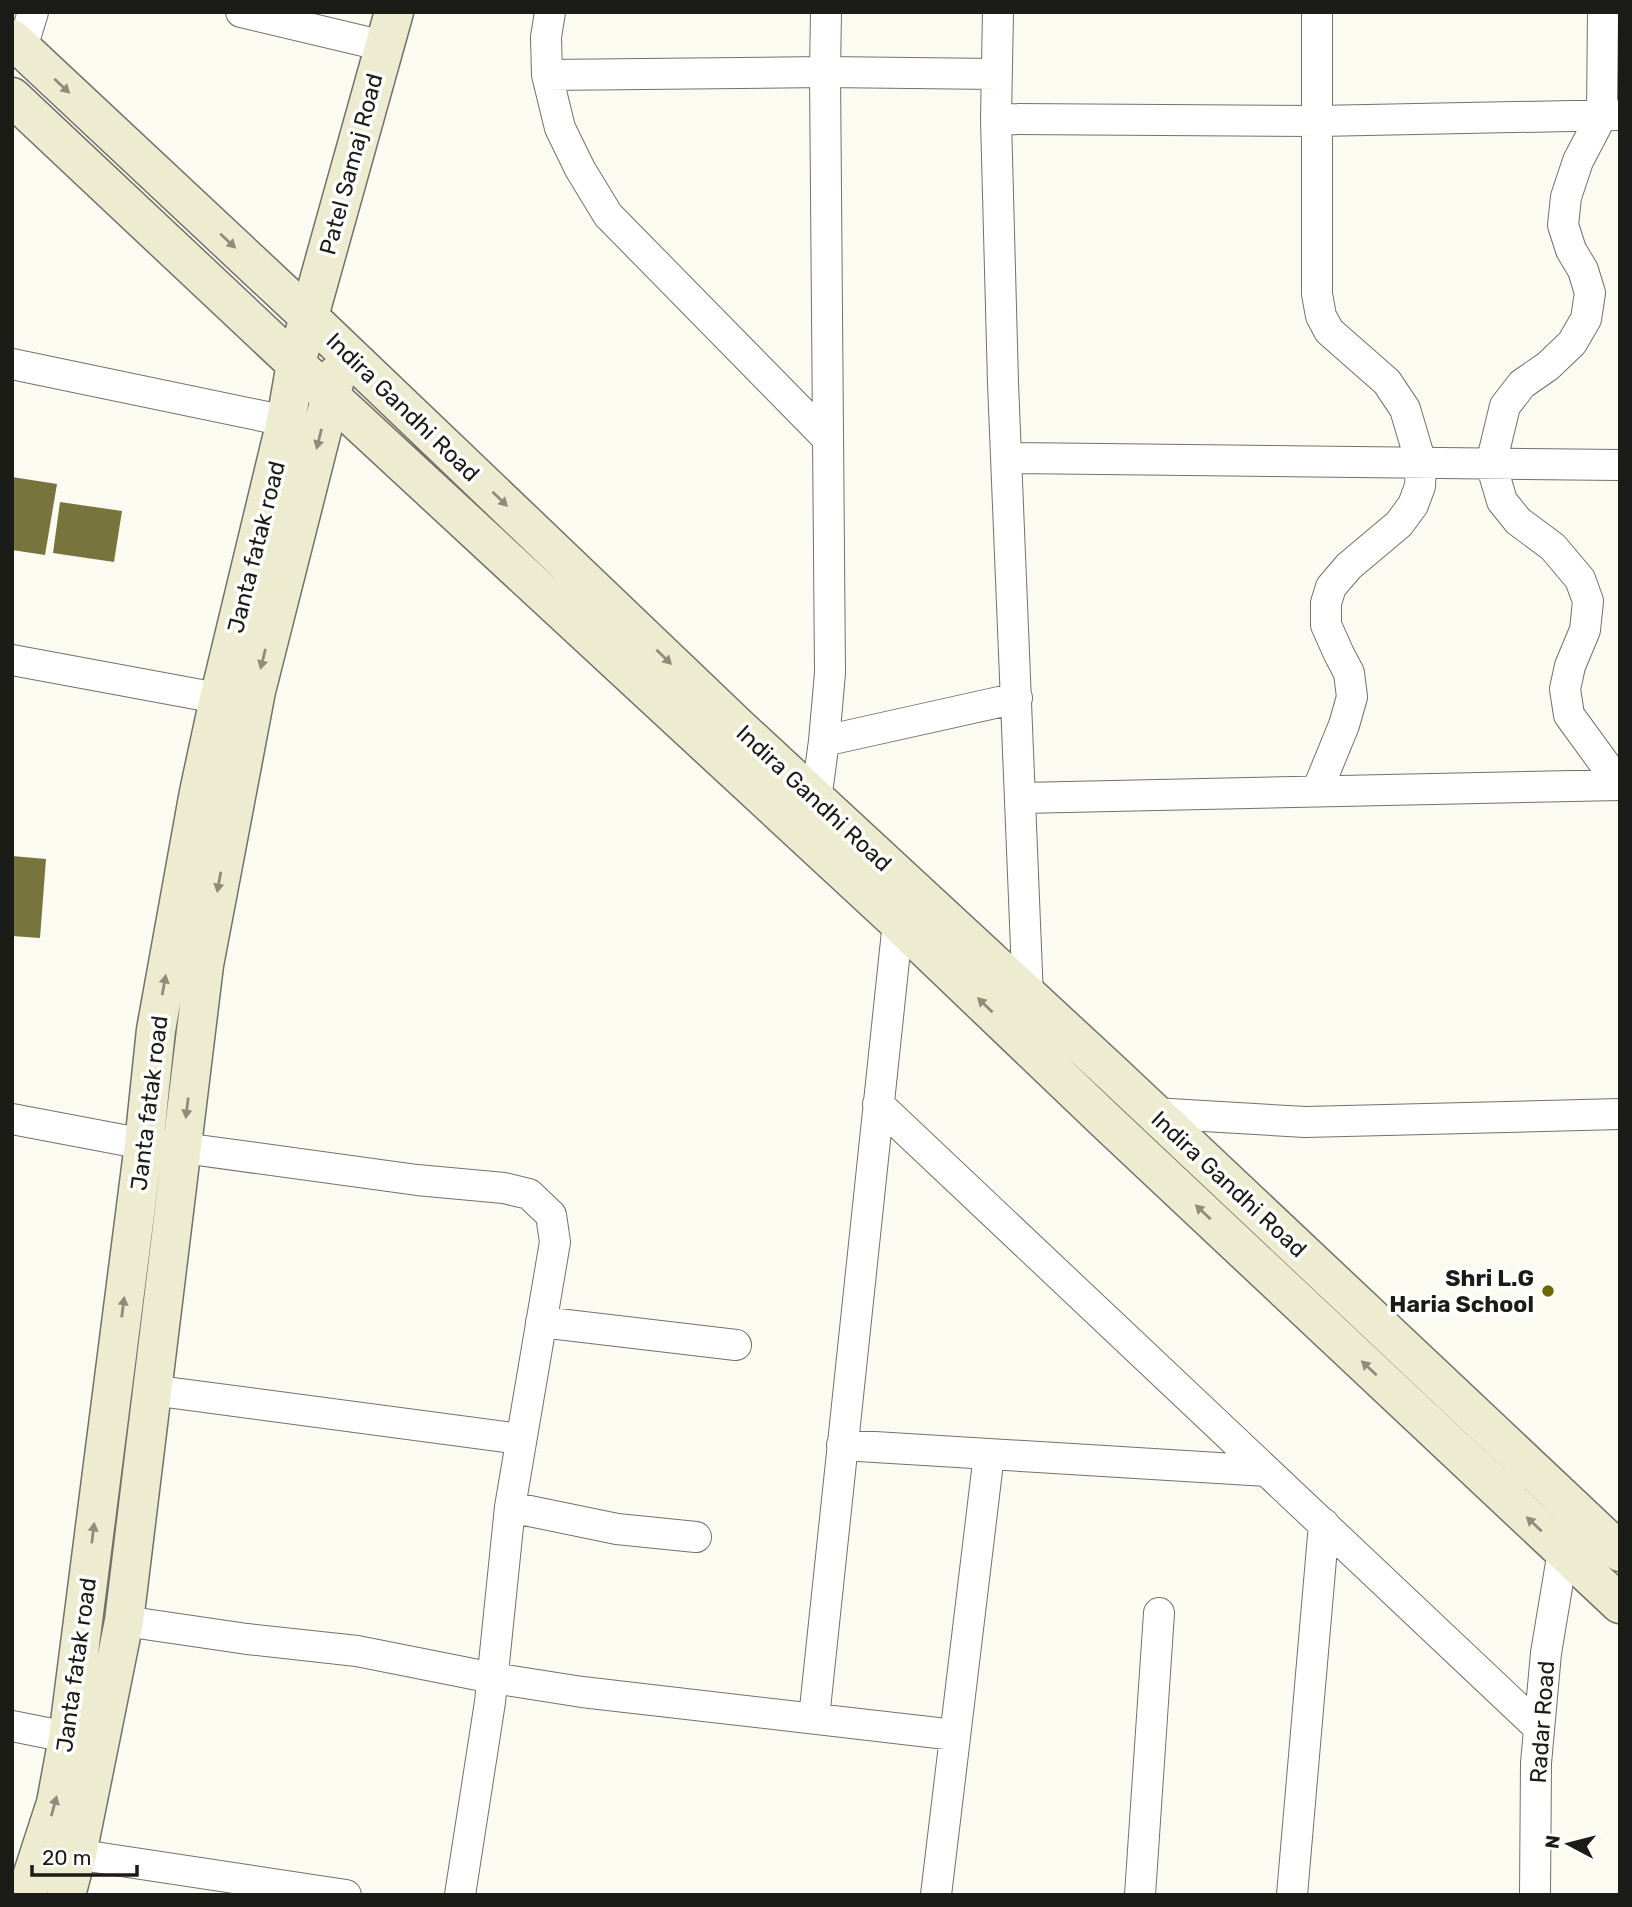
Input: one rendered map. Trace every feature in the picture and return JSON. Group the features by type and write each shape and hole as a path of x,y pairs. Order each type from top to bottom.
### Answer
{"main road":[{"name":"Patel Samaj Road","path":"309,317 389,29"},
{"name":"Indira Gandhi Road","path":"17,44 343,349 816,800 1113,1074 1620,1552"},
{"name":"Indira Gandhi Road","path":"12,97 330,396 898,922 1620,1604"},
{"name":"Janta fatak road","path":"26,1895 59,1852 56,1802 84,1740 156,1030 199,792 236,702 296,363 309,317"},
{"path":"84,1740 124,1621 236,702 343,349"},
{"path":"810,841 816,800"},
{"path":"1028,997 1030,1048"},
{"path":"1128,1142 1153,1113"},
{"path":"59,1852 66,1895"}],"street":[{"path":"17,44 33,12"},
{"path":"242,12 389,29"},
{"path":"550,12 546,37 547,75 560,128 579,169 608,215 827,438"},
{"path":"816,800 830,673 826,12"},
{"path":"998,12 996,118 1006,458 1028,997"},
{"path":"1317,12 1317,293 1321,316 1329,331 1387,382 1405,409 1421,463 1420,486 1413,505 1399,524 1349,566 1331,587 1326,603 1326,625 1349,673 1352,697 1344,725 1317,791"},
{"path":"1603,12 1611,115 1578,161 1566,197 1563,225 1590,293 1586,319 1572,343 1548,366 1522,384 1504,406 1491,464 1502,501 1518,522 1553,547 1580,579 1588,601 1584,630 1570,666 1565,689 1569,715 1620,785"},
{"path":"547,75 825,72 997,74"},
{"path":"996,118 1318,121 1611,115"},
{"path":"12,364 286,421"},
{"path":"1006,458 1620,465"},
{"path":"12,660 236,702"},
{"path":"824,741 1017,698"},
{"path":"1021,798 1620,785"},
{"path":"814,1718 898,922"},
{"path":"877,1104 1539,1728"},
{"path":"1153,1113 1306,1122 1620,1114"},
{"path":"12,1119 144,1144 183,1147 417,1180 504,1188 529,1194 551,1215 555,1242 510,1507 492,1678 460,1895"},
{"path":"541,1322 736,1345"},
{"path":"151,1390 521,1439"},
{"path":"842,1445 1267,1471"},
{"path":"936,1895 989,1454"},
{"path":"510,1507 617,1529 696,1537"},
{"path":"1292,1895 1324,1524"},
{"name":"Radar Road","path":"1535,1895 1536,1763 1546,1653 1563,1551"},
{"path":"1140,1895 1159,1613"},
{"path":"124,1621 247,1639 357,1651 492,1678 594,1693 955,1735"},
{"path":"12,1726 84,1740"},
{"path":"59,1852 346,1895"}],"building":[{"path":"12,477 57,484 45,555 12,550"},
{"path":"60,502 122,511 114,562 53,553"},
{"path":"12,856 46,859 40,938 12,936"}],"place":[{"name":"Shri L.G Haria School","path":"1548,1291"}]}
